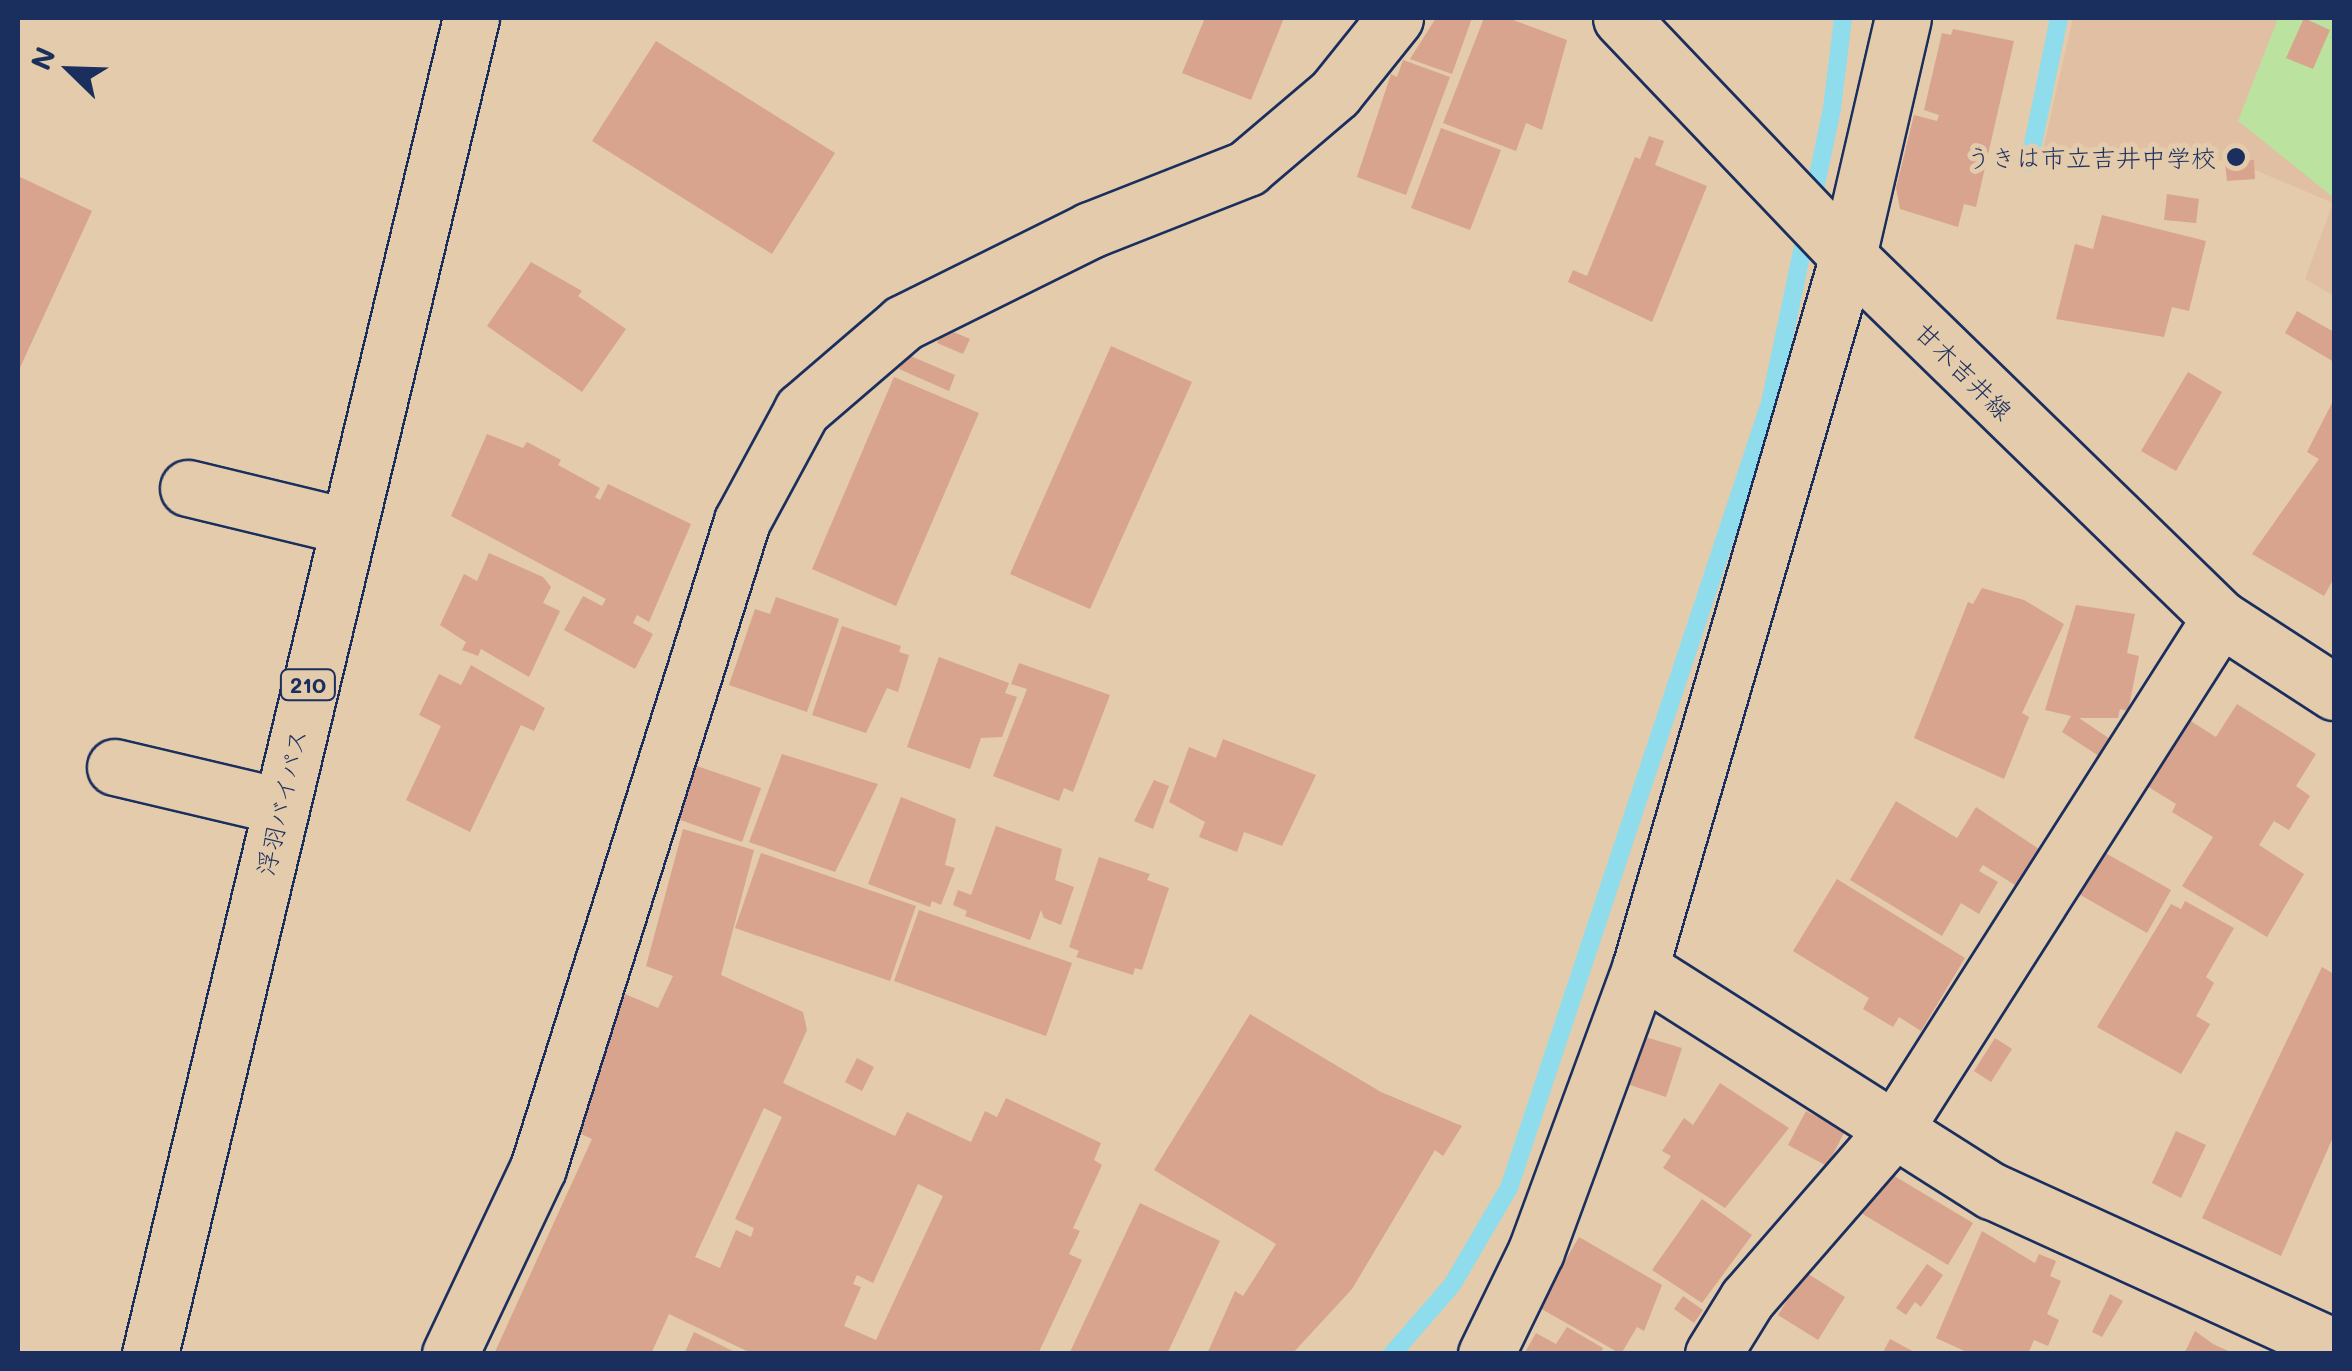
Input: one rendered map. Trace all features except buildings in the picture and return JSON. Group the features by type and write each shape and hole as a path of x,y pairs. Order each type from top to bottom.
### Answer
{"main road":[{"name":"浮羽バイパス","path":"150,1354 345,526 471,18"},
{"path":"450,1354 538,1168 742,521 802,410 903,323 1090,230 1247,168 1335,93 1395,18"},
{"name":"甘木吉井線","path":"1621,18 1843,251 2220,618 2334,692"},
{"path":"1486,1354 1536,1251 1640,968 1843,251 1902,18"},
{"path":"188,488 345,526"},
{"path":"1713,1354 1747,1299 1894,1130 2220,618"},
{"path":"115,767 280,806"},
{"path":"1640,968 1992,1190 2334,1347"}],"shaded area":[{"name":"うきは市立吉井中学校","path":"2073,18 2334,18 2334,296 2305,279 2333,203 2234,161 2042,154"}],"green space":[{"path":"2278,18 2334,18 2334,198 2238,121"}],"waterway":[{"path":"1392,1354 1452,1285 1509,1188 1770,403 1832,108 1843,18"},
{"path":"2029,163 2059,18"}],"place":[{"name":"うきは市立吉井中学校","path":"2236,157"}]}
